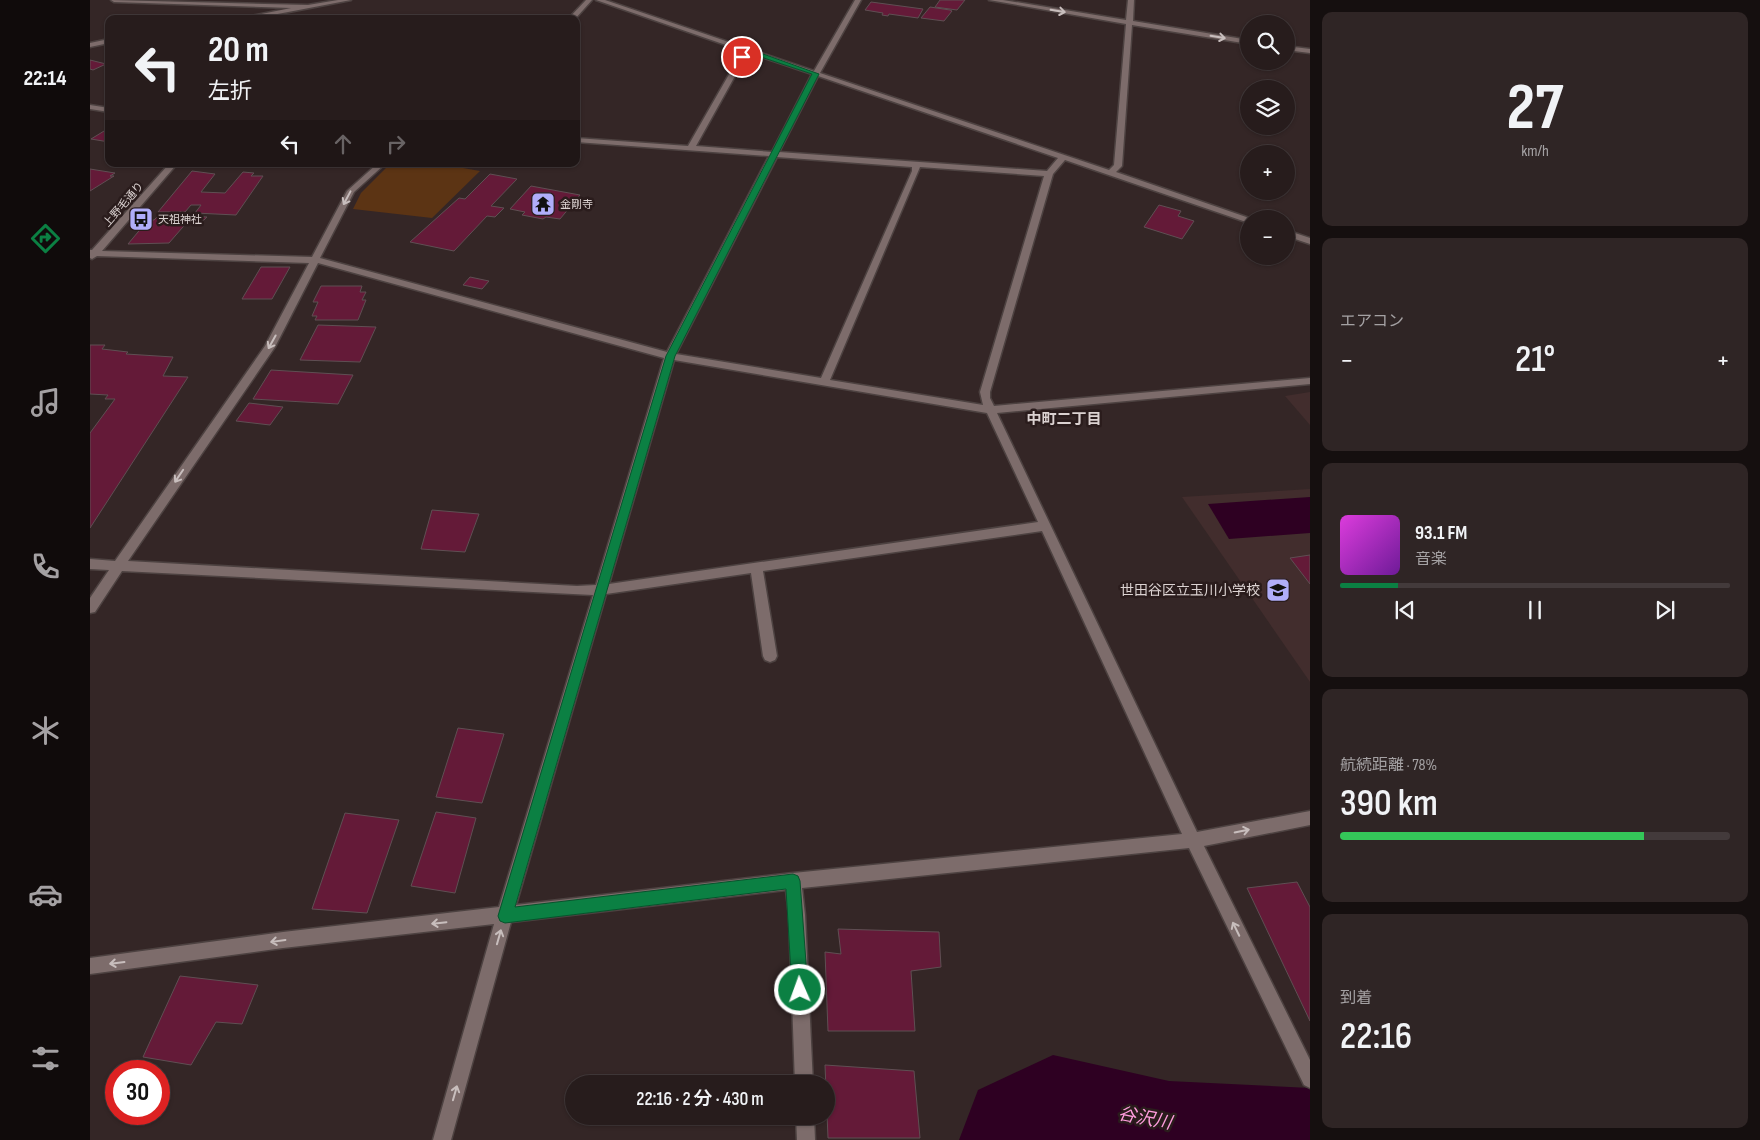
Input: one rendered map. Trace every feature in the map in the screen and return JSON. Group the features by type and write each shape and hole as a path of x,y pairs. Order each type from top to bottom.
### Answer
{"street":[{"path":"114,0 309,7"},
{"path":"301,15 314,0"},
{"path":"263,15 348,0"},
{"path":"575,15 589,0"},
{"path":"599,0 1240,217"},
{"path":"442,1140 505,916 670,356 816,74 858,0"},
{"path":"992,0 1240,40"},
{"path":"1110,173 1118,166 1131,0"},
{"path":"90,44 105,42"},
{"path":"1295,50 1310,52"},
{"path":"691,148 742,57 752,52"},
{"path":"90,108 105,110"},
{"path":"580,140 1049,174"},
{"path":"1063,157 1049,174 985,392 985,398 1044,526 1310,1079"},
{"path":"824,382 916,171 916,163"},
{"name":"上野毛通り","path":"92,255 170,167"},
{"path":"90,608 206,437 270,347 351,191 378,167"},
{"path":"1295,235 1310,241"},
{"path":"92,255 316,260 670,356 992,410 1310,381"},
{"path":"90,564 537,589 601,590 1044,526"},
{"path":"756,568 770,656"},
{"path":"90,966 283,940 505,916 793,881 1194,840 1310,818"},
{"path":"793,881 797,915 804,1075"},
{"path":"805,1125 806,1140"}],"shaded area":[{"path":"387,167 464,167 480,171 432,218 353,209 361,193"},
{"path":"1310,392 1310,425 1285,396"},
{"name":"世田谷区立玉川小学校","path":"1310,489 1310,682 1182,497"},
{"path":"1310,497 1310,533 1229,539 1208,504"}],"building":[{"path":"940,0 965,0 957,10 935,7"},
{"path":"871,2 923,9 918,18 889,14 888,16 882,15 883,13 865,10"},
{"path":"930,7 952,11 944,21 921,18"},
{"path":"90,60 105,64 93,70 90,69"},
{"path":"105,130 105,141 91,139"},
{"path":"90,169 115,173 110,176 114,176 90,191"},
{"path":"192,171 215,174 201,192 225,193 243,172 254,173 251,176 263,176 236,215 195,213 201,205 191,205 185,212 158,212"},
{"path":"490,174 517,179 491,206 504,208 495,217 487,216 454,251 410,242 459,198 465,199"},
{"path":"531,186 580,195 560,219 546,217 543,219 522,215 525,212 510,209"},
{"path":"1159,205 1181,211 1178,216 1194,221 1182,239 1144,227"},
{"path":"157,217 207,217 204,220 189,220 169,243 128,244 148,220 154,220"},
{"path":"261,267 290,267 272,299 242,299"},
{"path":"470,277 489,281 482,289 463,285"},
{"path":"321,286 362,286 360,292 366,292 362,300 366,300 358,320 315,320 317,316 312,316 318,302 313,302"},
{"path":"318,325 376,327 360,362 300,360"},
{"path":"90,345 105,345 102,349 128,352 126,354 173,357 163,376 188,377 90,528 90,433 115,399 105,399 108,395 90,394"},
{"path":"271,370 353,375 338,404 253,399"},
{"path":"249,403 283,407 270,425 236,421"},
{"path":"432,510 479,514 465,552 421,549"},
{"path":"1310,555 1310,584 1290,558"},
{"path":"458,728 504,734 482,803 436,797"},
{"path":"436,812 476,818 455,893 411,886"},
{"path":"345,813 399,820 367,913 312,909"},
{"path":"1297,882 1310,907 1310,1021 1247,888"},
{"path":"838,929 939,932 941,967 911,971 915,1031 828,1031 825,952 841,954"},
{"path":"180,976 258,985 242,1024 216,1022 191,1065 143,1057"},
{"path":"825,1065 914,1071 920,1138 828,1138 827,1125 835,1125 835,1075 825,1075"}],"waterway":[{"name":"谷沢川","path":"1002,1140 1008,1120 1053,1097 1169,1124 1310,1131"}],"place":[{"name":"金剛寺","path":"543,204"},
{"name":"天祖神社","path":"141,219"},
{"name":"世田谷区立玉川小学校","path":"1278,590"}],"district":[{"name":"中町二丁目","path":"1064,419"}],"route":[{"path":"742,57 752,52 816,74 670,356 505,916 793,881 797,915 800,990"}]}
